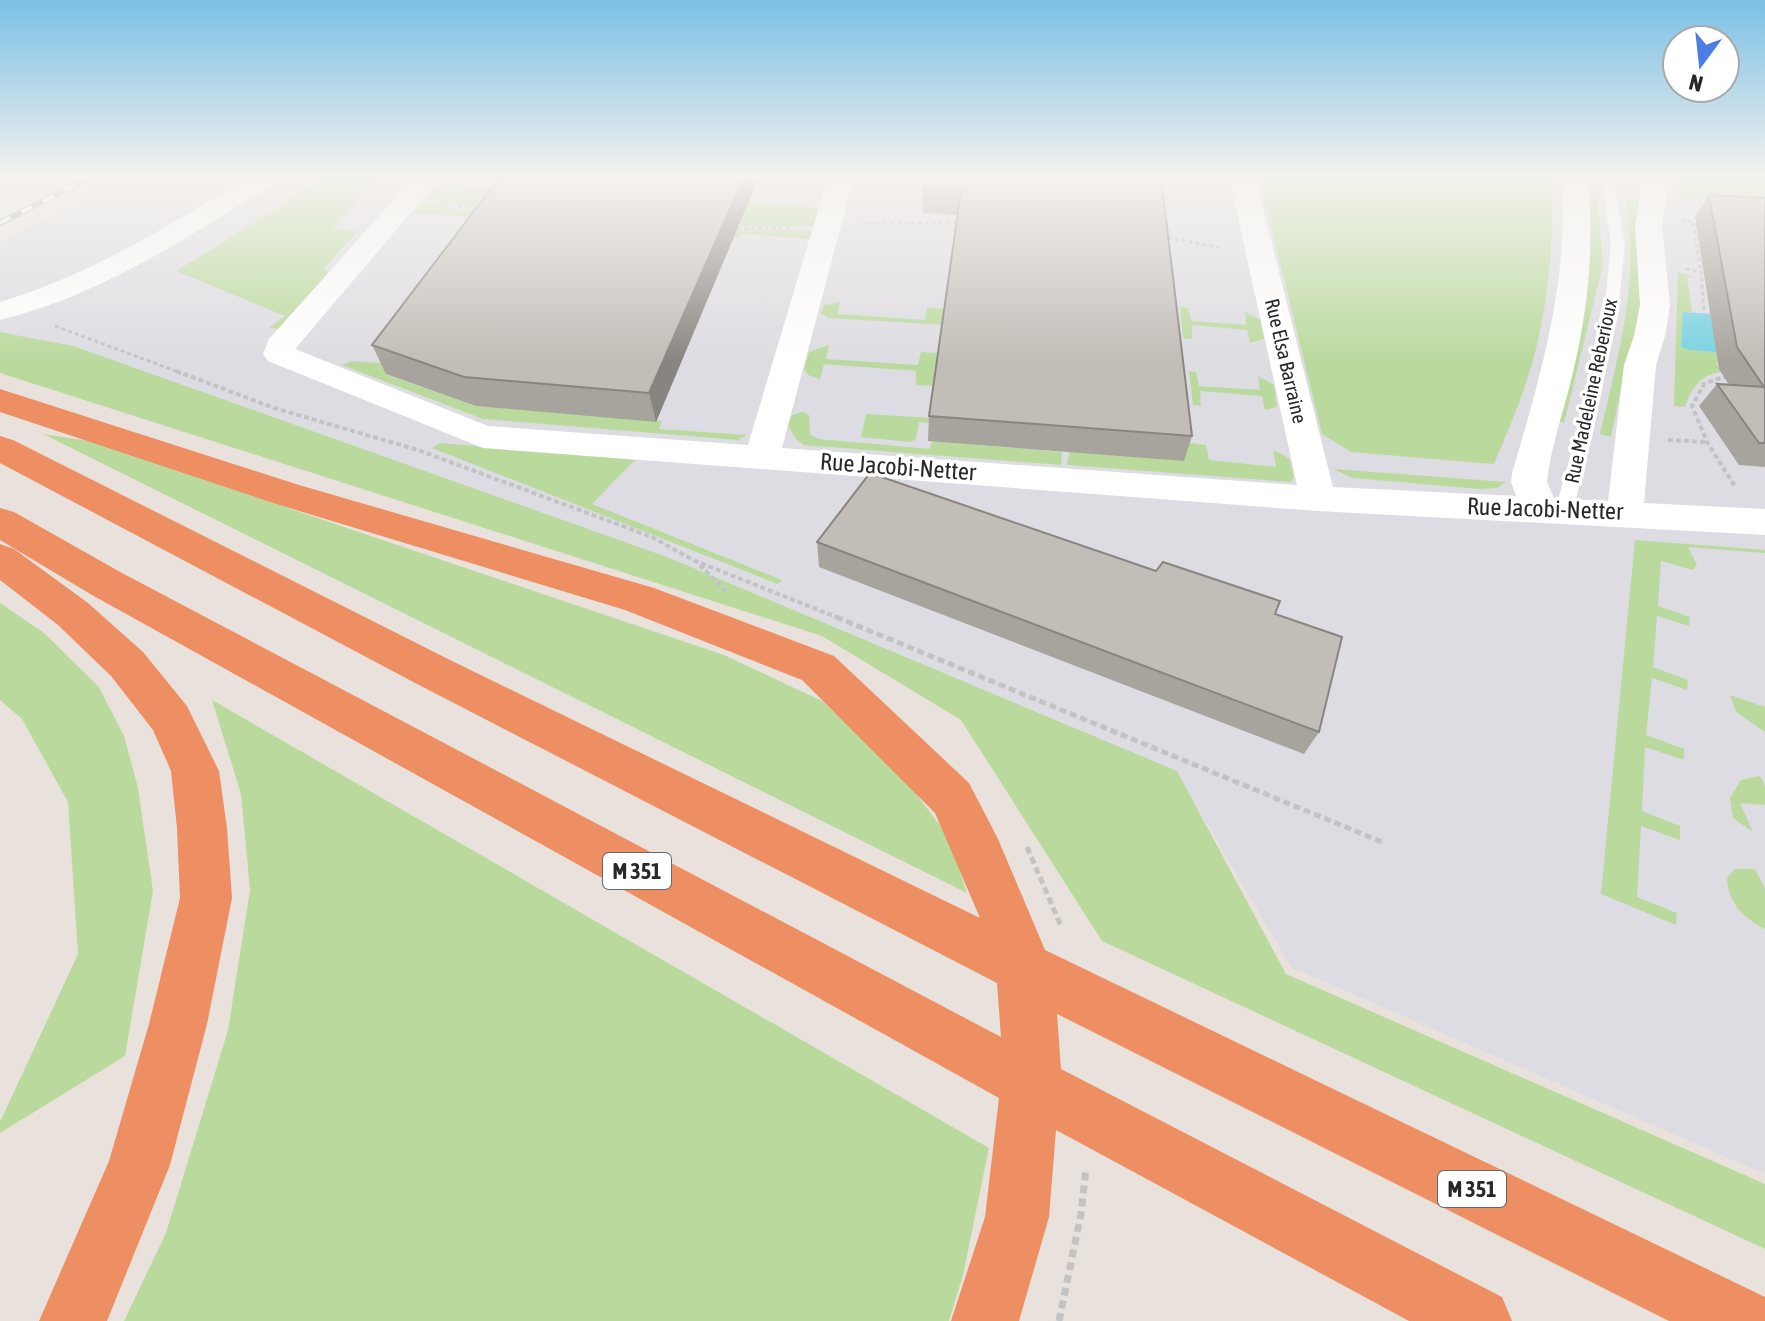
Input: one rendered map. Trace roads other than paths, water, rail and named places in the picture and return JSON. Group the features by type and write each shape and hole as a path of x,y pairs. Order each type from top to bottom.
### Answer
{"highway":[{"path":"0,400 286,494 639,599 818,668 952,798 973,839 1016,941 1027,996 1032,1066 1017,1217 992,1301"},
{"name":"M 351","path":"0,448 359,636 1202,1057 1741,1321"},
{"name":"M 351","path":"0,522 107,584 1276,1217 1478,1321"},
{"path":"0,559 73,614 127,664 171,719 195,771 202,828 206,898 178,1024 139,1165 73,1321"},
{"path":"1202,1057 1765,1307"},
{"path":"1276,1217 1445,1321"}],"street":[{"path":"5,310 46,297 89,278 161,239"},
{"name":"Rue Jacobi-Netter","path":"374,239 280,346 279,354 483,437 1318,499 1765,522"},
{"path":"762,457 824,239"},
{"name":"Rue Elsa Barraine","path":"1257,239 1318,499"},
{"name":"Rue Madeleine Reberioux","path":"1552,510 1529,482 1571,322 1578,239"},
{"name":"Rue Madeleine Reberioux","path":"1625,513 1640,365 1648,348 1655,288 1651,239"}],"lane":[{"name":"Rue Madeleine Reberioux","path":"1552,510 1584,437 1611,313 1617,239"}],"water":[{"path":"1683,312 1711,314 1765,356 1681,347"}]}
